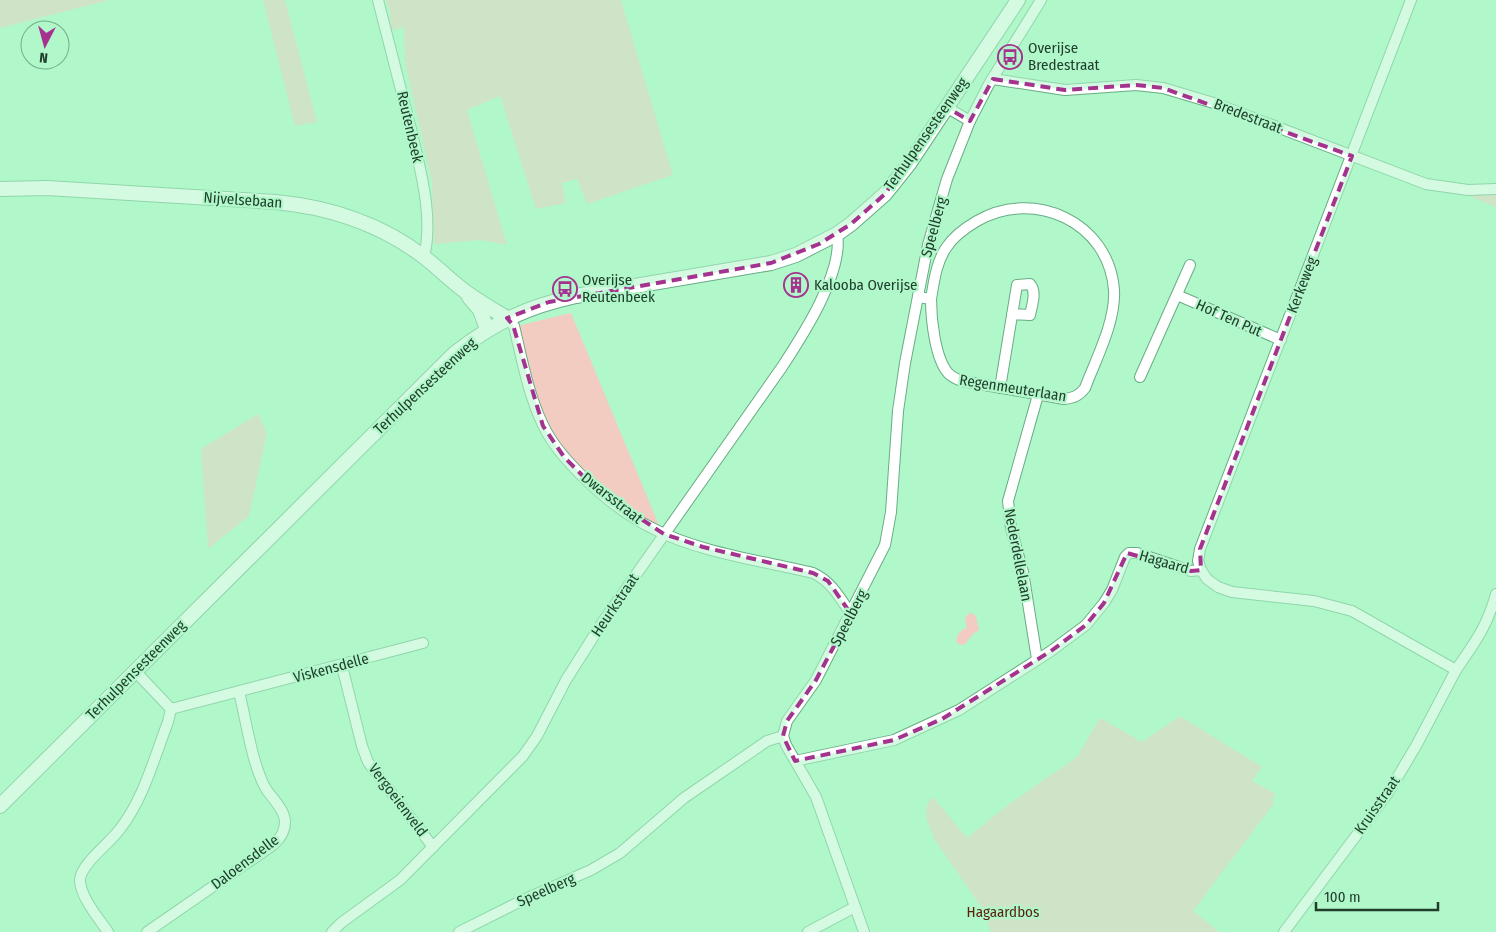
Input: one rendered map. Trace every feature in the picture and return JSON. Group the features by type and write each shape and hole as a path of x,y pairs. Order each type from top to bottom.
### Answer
{"main road":[{"name":"Terhulpensesteenweg","path":"0,806 455,353 487,329 532,307 576,296 771,263 796,254 837,234 852,224 885,194 909,164 1018,0"},
{"name":"Nijvelsebaan","path":"0,189 47,188 296,204 331,211 387,234 424,257 463,290 507,318"},
{"name":"Nijvelsebaan","path":"463,290 480,310 487,329"}],"street":[{"name":"Reutenbeek","path":"378,0 422,180 428,232 424,257"},
{"name":"Speelberg","path":"459,932 525,899 591,870 620,853 684,798 766,741 783,736 787,722 816,680 879,561 885,545 889,529 898,411 928,245 947,179 970,121 1041,0"},
{"name":"Kerkeweg","path":"1201,570 1198,560 1200,549 1412,0"},
{"name":"Bredestraat","path":"993,79 1065,90 1136,85 1163,88 1217,104 1426,184 1468,190 1496,188"},
{"path":"946,107 970,121"},
{"name":"Regenmeuterlaan","path":"1030,207 1046,210 1065,217 1082,228 1096,242 1111,273 1114,290 1110,320 1081,393 1073,398 1064,399 953,378 941,362 934,329 931,299 933,286 940,258 946,247 968,226 997,212 1013,208 1030,207"},
{"name":"Heurkstraat","path":"332,932 341,923 390,888 480,801 528,749 566,680 602,622 799,341 825,290 836,261 837,234"},
{"name":"Hof Ten Put","path":"1140,378 1190,265"},
{"path":"921,283 933,286"},
{"name":"Hof Ten Put","path":"1177,295 1281,340"},
{"path":"918,297 931,299"},
{"path":"1000,388 1012,314"},
{"name":"Dwarsstraat","path":"507,318 514,326 533,401 543,426 555,447 597,490 624,512 664,534 703,548 813,573 828,581 851,614"},
{"name":"Nederdellelaan","path":"1036,659 1023,572 1011,528 1008,501 1038,395"},
{"name":"Hagaard","path":"795,761 901,737 959,710 1076,633 1095,615 1112,590 1125,557 1129,553 1136,553 1191,571 1201,570 1207,580 1218,587 1232,592 1314,601 1352,611 1456,670"},
{"path":"1456,670 1482,632 1493,620 1496,594"},
{"name":"Viskensdelle","path":"239,692 423,644"},
{"name":"Vergoeienveld","path":"342,666 362,746 368,762 433,847"},
{"name":"Kruisstraat","path":"1284,932 1388,793 1416,746 1456,670"},
{"path":"135,671 172,709"},
{"path":"172,709 239,692"},
{"name":"Daloensdelle","path":"147,932 273,845 284,832 284,816 265,787 258,770 239,692"},
{"path":"108,932 80,888 82,872 110,842 131,814 172,709"},
{"path":"783,736 786,746 816,797 864,932"},
{"path":"808,932 855,906"}],"highlighted area":[{"path":"993,79 1065,90 1136,85 1163,88 1352,156 1200,549 1201,570 1191,571 1127,553 1104,603 1086,625 1051,651 942,719 894,740 826,756 795,761 783,736 787,721 816,680 851,614 828,581 813,573 703,547 664,534 597,490 564,457 543,426 513,325 507,318 549,302 771,263 819,244 851,224 885,194 946,107 970,121"}],"green space":[{"path":"0,0 110,0 31,20 20,20 20,23 0,28"},
{"path":"263,0 285,0 317,122 295,126"},
{"path":"386,0 621,0 673,175 587,204 577,179 562,183 566,203 536,209 500,96 467,110 507,245 480,240 434,244 432,182 405,62 404,27 391,30 390,12"},
{"path":"1496,191 1496,207 1471,197 1476,192"},
{"path":"571,313 660,528 622,507 561,450 536,402 517,326"},
{"path":"258,414 267,433 249,516 208,549 201,449"},
{"path":"971,613 976,616 979,630 965,644 960,645 956,641 958,635 967,628 965,618"},
{"name":"Hagaardbos","path":"1180,716 1262,767 1252,781 1276,794 1272,800 1275,802 1193,911 1219,932 991,932 980,905 934,839 926,817 927,804 933,797 967,838 1009,804 1077,757 1100,718 1142,742"}],"place":[{"name":"Overijse Bredestraat","path":"1010,57"},
{"name":"Kalooba Overijse","path":"796,285"},
{"name":"Overijse Reutenbeek","path":"565,289"}]}
